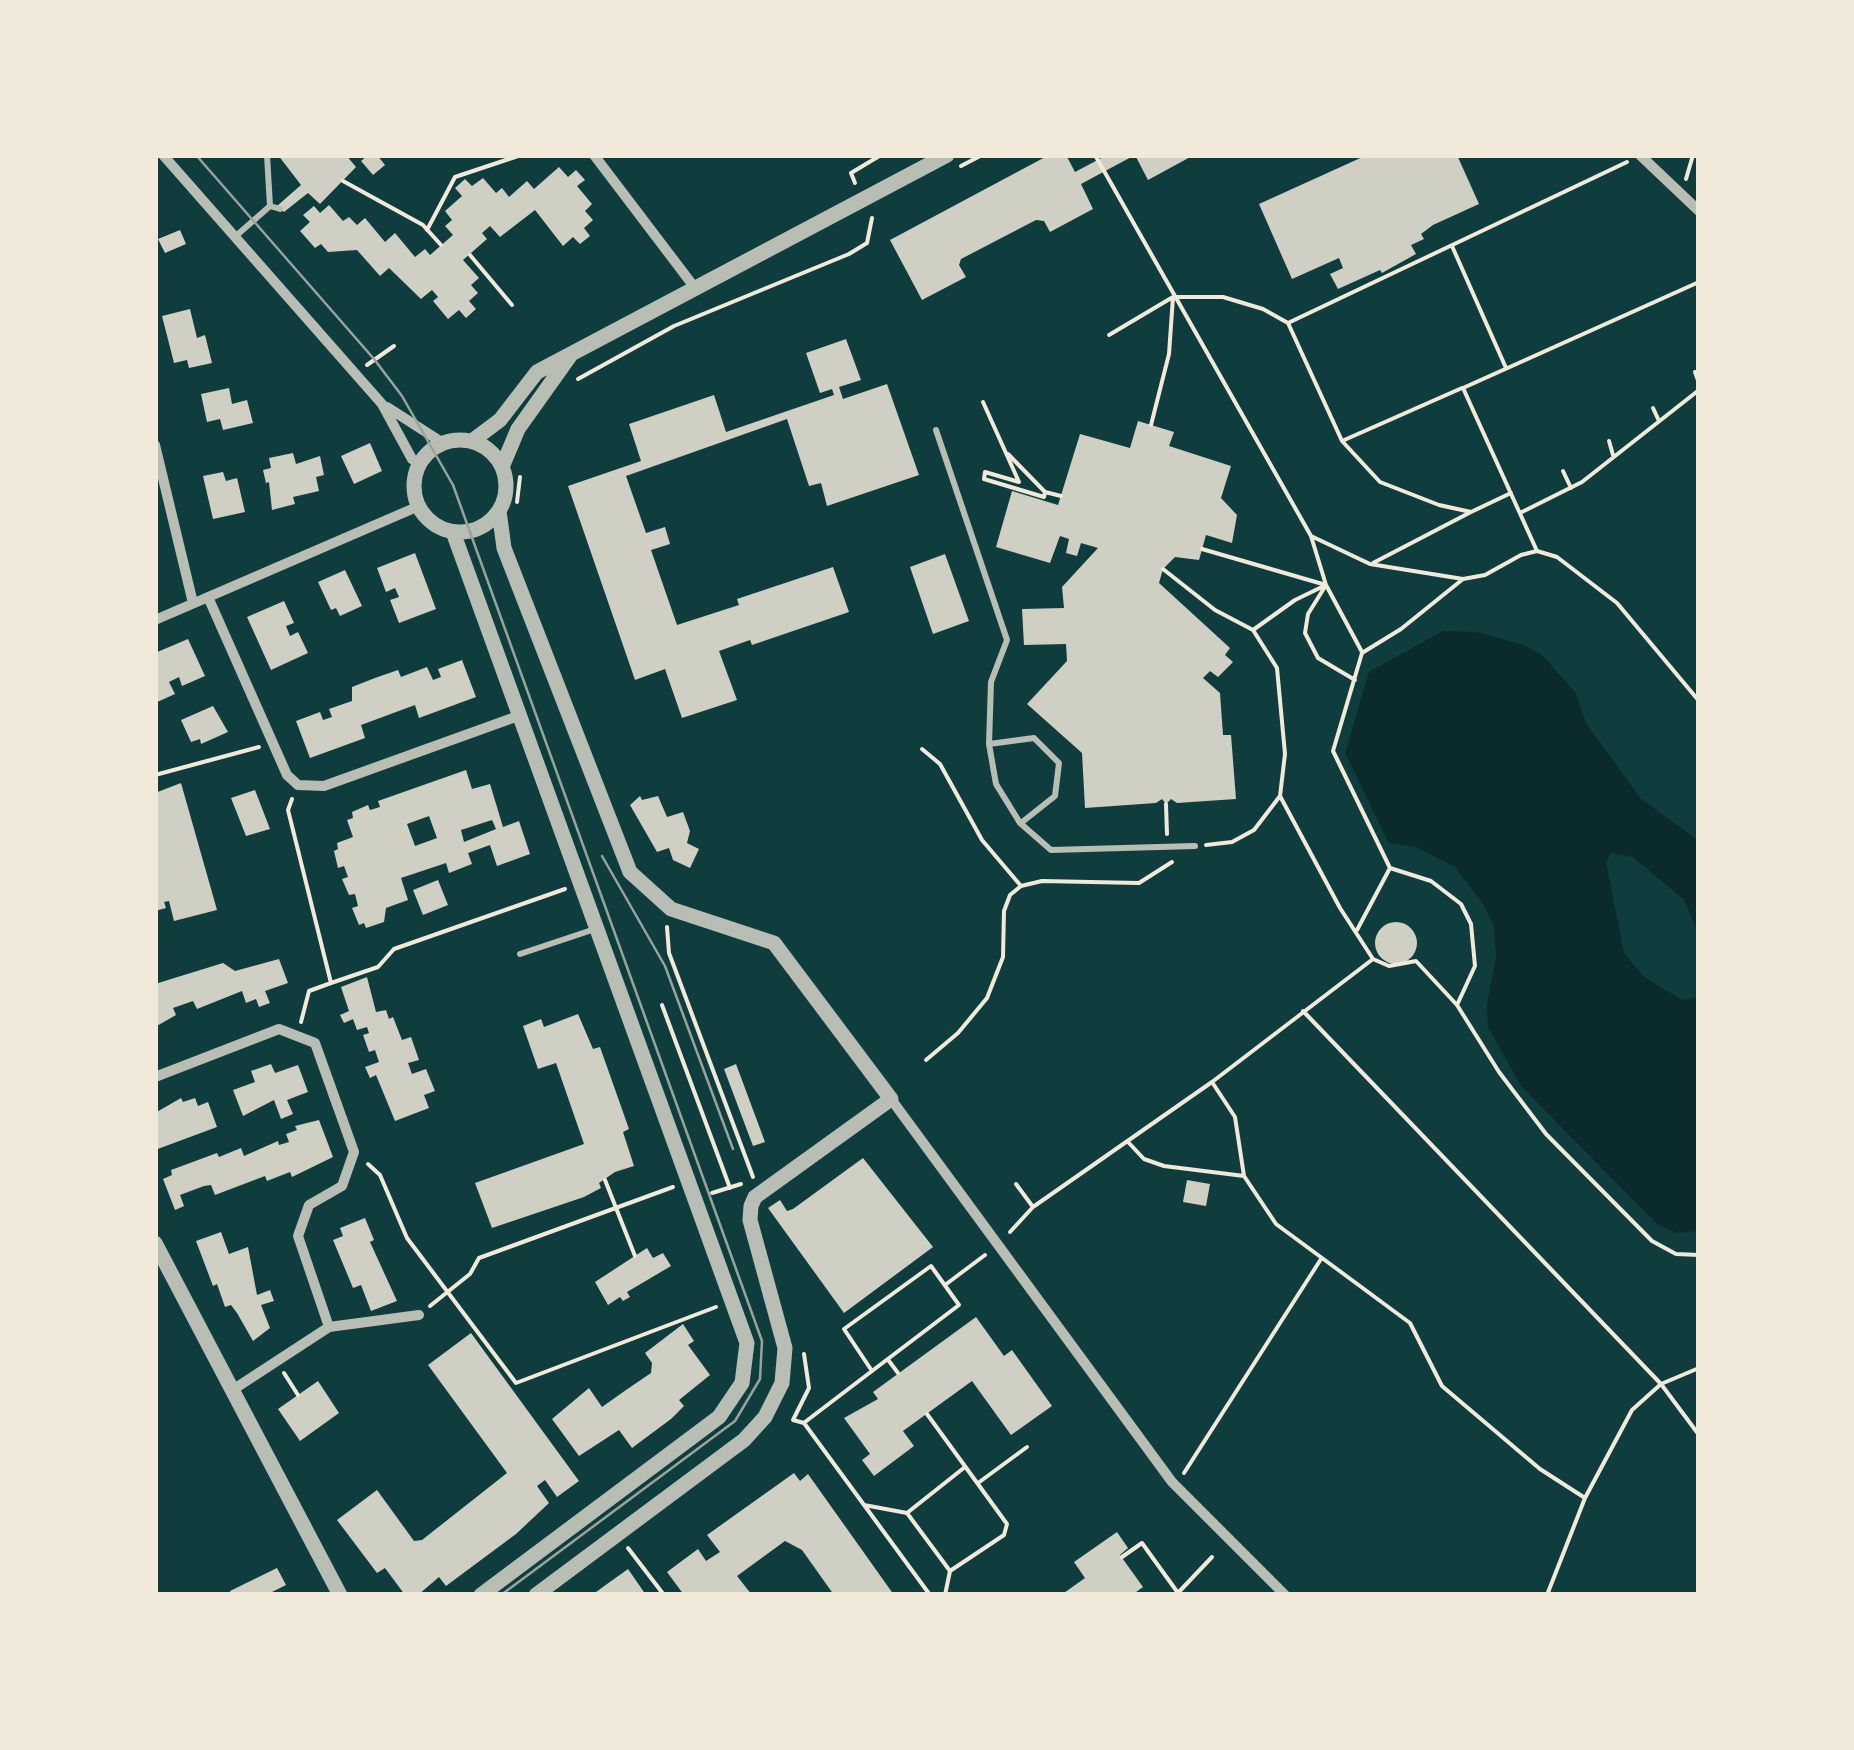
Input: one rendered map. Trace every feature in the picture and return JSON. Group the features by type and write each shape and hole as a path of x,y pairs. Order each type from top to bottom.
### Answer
{"street":[{"path":"163,155 382,404 412,459 420,464"},
{"path":"594,155 695,288"},
{"path":"382,404 443,443 472,441 500,420 537,372 695,288 868,208 946,155"},
{"path":"1640,155 1699,211"},
{"path":"502,467 518,429 575,350"},
{"path":"472,441 490,451 502,467 506,485 504,548 630,872 671,910 774,943 1172,1482 1285,1595"},
{"path":"443,443 420,464 414,484 419,506 431,522 453,532 482,527 506,514"},
{"path":"155,445 193,603"},
{"path":"155,620 419,506"},
{"path":"453,532 747,1343 745,1374 732,1400 710,1424 481,1595"},
{"path":"208,597 287,775 298,785 324,786 520,715"},
{"path":"155,1077 279,1029 315,1043 354,1152 342,1186 309,1205 298,1236 329,1326"},
{"path":"536,1595 744,1440 772,1406 786,1356 780,1319 750,1212 755,1197 891,1098"},
{"path":"155,1242 340,1595"},
{"path":"230,1391 329,1326 418,1314"}],"lane":[{"path":"267,155 270,206"},
{"path":"236,235 270,206"},
{"path":"270,206 280,209"},
{"path":"936,430 1007,640 990,682 989,744 996,784 1020,824 1051,850 1194,846"},
{"path":"989,744 1034,738 1059,762 1055,796 1020,824"},
{"path":"520,954 598,928"}],"path":[{"path":"427,230 455,177 522,155"},
{"path":"574,382 674,326 867,243 868,208 851,174 881,155"},
{"path":"951,172 982,155"},
{"path":"1094,155 1311,536 1326,585 1362,653"},
{"path":"1288,323 1640,155"},
{"path":"343,180 427,230 441,245"},
{"path":"1452,246 1506,368"},
{"path":"470,255 512,305"},
{"path":"1342,441 1699,282"},
{"path":"1109,335 1173,298 1223,297 1263,309 1288,323 1342,441 1380,482 1439,505 1471,512"},
{"path":"1151,425 1169,354 1173,298"},
{"path":"356,374 394,346"},
{"path":"1520,513 1570,488 1659,421 1699,386 1694,372"},
{"path":"1464,388 1537,552"},
{"path":"984,402 1020,482 986,472 984,479 1044,496 1045,492"},
{"path":"1652,408 1659,421"},
{"path":"1609,441 1614,457"},
{"path":"1005,450 1045,492 1061,496"},
{"path":"1563,470 1570,488"},
{"path":"506,514 520,471"},
{"path":"1370,564 1511,493"},
{"path":"1311,536 1370,564 1463,579 1485,575 1521,554 1537,552 1557,557 1618,603 1699,702"},
{"path":"1202,549 1326,585"},
{"path":"926,1060 958,1033 987,998 1002,957 1004,911 1010,895 1021,886 1042,881 1139,882 1194,846 1232,842 1254,830 1280,796 1284,754 1277,668 1253,630 1215,610 1163,569"},
{"path":"1457,1004 1475,966 1471,924 1447,890 1390,868 1333,751 1362,653 1401,629 1463,579"},
{"path":"1253,630 1295,600 1326,585"},
{"path":"1326,585 1308,614 1305,632 1318,658 1354,680"},
{"path":"155,775 273,744"},
{"path":"922,749 940,764 982,840 1021,886"},
{"path":"298,785 288,810 308,905 331,983"},
{"path":"1280,796 1374,959 1389,966 1416,960 1457,1004 1469,1030 1546,1134 1652,1241 1676,1254 1698,1252"},
{"path":"1166,804 1168,835"},
{"path":"1356,932 1390,868"},
{"path":"297,1036 309,991 378,967 394,949 583,883"},
{"path":"671,910 667,930 670,953 757,1179 694,1199"},
{"path":"1010,1236 1010,1229 1033,1208 1212,1082 1374,959"},
{"path":"662,1004 730,1188"},
{"path":"1303,1010 1661,1384 1699,1435"},
{"path":"1212,1082 1234,1116 1236,1149 1244,1176 1276,1224 1410,1323 1442,1386 1540,1469 1585,1498"},
{"path":"1128,1142 1144,1159 1164,1166 1244,1176"},
{"path":"354,1152 380,1175 407,1238 516,1383 734,1300"},
{"path":"604,1180 634,1256"},
{"path":"418,1314 470,1274 479,1258 686,1181"},
{"path":"1016,1184 1033,1208"},
{"path":"945,1284 985,1255"},
{"path":"1184,1472 1321,1259"},
{"path":"804,1423 959,1306 931,1266 844,1329 872,1371"},
{"path":"888,1359 898,1373"},
{"path":"1547,1595 1585,1498 1632,1410 1661,1384 1699,1368"},
{"path":"294,1388 298,1394"},
{"path":"926,1414 1007,1524 1004,1535 950,1571 945,1595"},
{"path":"793,1420 804,1423 930,1595"},
{"path":"977,1483 1026,1447"},
{"path":"907,1513 965,1467"},
{"path":"864,1505 907,1513 950,1571"},
{"path":"1122,1558 1142,1543 1177,1594 1212,1557"},
{"path":"628,1548 664,1595"}],"water":[{"path":"1443,631 1476,632 1524,645 1543,656 1575,692 1586,723 1641,799 1699,841 1699,933 1683,899 1633,857 1611,853 1606,862 1624,953 1644,977 1682,1000 1695,998 1699,982 1699,1228 1695,1231 1677,1233 1658,1225 1521,1086 1488,1027 1487,1004 1496,958 1494,927 1485,907 1455,867 1416,847 1389,843 1345,753 1369,672"}],"building":[{"path":"278,155 346,155 356,167 320,204 308,193 284,212 277,206 301,185"},
{"path":"368,155 377,155 385,165 373,175 361,161"},
{"path":"1049,155 1066,155 1075,172 1107,155 1135,155 1081,184 1093,209 1050,232 1044,221 1036,220 961,259 959,265 966,277 922,300 890,240"},
{"path":"1135,155 1194,155 1148,180"},
{"path":"1367,155 1457,155 1479,204 1433,225 1421,234 1424,239 1411,245 1416,254 1382,273 1380,270 1338,289 1330,274 1343,268 1339,258 1292,279 1259,204"},
{"path":"559,167 568,177 576,170 585,180 577,186 592,204 585,211 593,220 584,228 590,236 580,244 573,237 563,246 535,210 500,237 490,226 482,233 487,239 463,260 479,278 471,285 478,293 469,301 476,309 466,318 459,310 448,319 433,301 438,297 432,290 421,299 389,268 380,276 357,250 328,252 321,244 315,248 300,231 310,222 303,215 314,206 320,213 329,205 343,221 349,217 357,225 365,218 385,242 395,233 415,257 425,249 430,255 453,235 445,226 452,220 445,211 462,196 455,188 465,179 472,186 483,178 496,193 502,188 509,197 527,181 534,189"},
{"path":"180,230 186,244 165,253 158,239"},
{"path":"190,309 197,338 205,335 212,363 189,368 187,360 174,363 162,316"},
{"path":"846,339 861,380 839,387 843,399 887,384 919,475 827,506 821,483 809,486 787,419 626,476 646,533 665,527 670,544 651,550 677,625 739,605 737,599 833,567 849,612 752,645 750,640 719,651 737,700 682,718 665,669 635,680 568,486 641,461 629,424 714,395 726,432 834,395 832,389 820,393 806,353"},
{"path":"229,388 232,404 247,400 253,423 223,430 220,419 207,422 201,394"},
{"path":"1138,421 1174,432 1169,446 1231,466 1221,498 1237,515 1232,543 1206,535 1199,560 1175,557 1163,569 1159,583 1230,648 1225,655 1233,662 1218,677 1210,671 1203,678 1220,693 1223,735 1231,735 1236,799 1177,803 1171,799 1166,804 1162,799 1156,803 1085,808 1082,753 1027,704 1067,661 1066,644 1024,645 1022,609 1064,608 1062,587 1098,548 1081,543 1077,556 1066,553 1069,539 1060,536 1050,563 996,547 1012,491 1058,505 1080,434 1130,448"},
{"path":"370,443 382,471 354,484 341,456"},
{"path":"293,453 296,464 320,456 324,475 316,477 319,491 293,497 295,504 272,510 269,482 266,483 263,470 271,468 269,458"},
{"path":"223,472 226,481 237,478 245,512 213,519 203,476"},
{"path":"415,553 436,609 399,623 390,600 399,597 395,588 386,592 377,568"},
{"path":"945,554 969,621 933,634 910,567"},
{"path":"345,570 362,606 340,616 336,608 331,610 318,582"},
{"path":"284,601 294,623 286,626 290,636 298,632 308,653 271,670 247,617"},
{"path":"188,639 205,676 182,686 179,677 169,682 175,694 155,703 155,653"},
{"path":"462,660 476,697 419,718 415,705 361,725 365,738 310,758 296,721 320,712 323,720 332,717 329,709 352,701 352,687 375,678 398,670 401,677 427,667 433,680 441,677 438,669"},
{"path":"213,706 228,732 201,744 200,739 191,742 181,720"},
{"path":"466,770 472,789 490,784 503,827 519,821 530,854 497,866 490,845 468,853 472,864 449,873 446,863 401,878 408,900 386,908 384,922 366,928 364,923 359,925 352,908 358,906 355,894 349,895 342,879 348,877 344,866 338,868 334,851 338,849 337,843 353,837 347,820 353,818 352,812 368,805 370,810 380,807 378,801","holes":["429,816 437,838 415,846 407,824","492,820 496,829 464,842 461,830"]},
{"path":"181,783 217,910 174,921 169,901 164,902 166,908 155,911 155,793"},
{"path":"255,790 270,829 246,836 231,798"},
{"path":"640,796 642,800 658,796 667,817 683,812 690,831 687,843 699,849 690,868 673,860 669,848 657,852 630,805"},
{"path":"438,880 448,905 423,915 413,890"},
{"path":"1396,922 1411,928 1417,943 1411,958 1396,964 1381,958 1375,943 1381,928"},
{"path":"279,959 288,983 265,991 270,1003 259,1007 256,999 246,1003 242,991 197,1009 193,1001 173,1008 176,1015 155,1027 155,984 223,963 235,971"},
{"path":"367,977 376,1012 386,1010 389,1019 393,1017 402,1040 411,1037 419,1060 408,1063 412,1074 426,1069 435,1091 424,1095 429,1108 395,1121 376,1075 370,1078 365,1067 379,1062 375,1050 369,1052 363,1035 369,1033 367,1027 357,1030 353,1019 344,1023 340,1015 349,1011 341,987"},
{"path":"578,1014 593,1049 600,1047 629,1129 623,1132 634,1166 615,1172 599,1183 601,1188 584,1197 492,1228 475,1183 584,1144 556,1063 538,1069 523,1026 541,1019 544,1027"},
{"path":"271,1064 275,1073 298,1065 308,1092 287,1100 293,1114 281,1119 274,1100 243,1116 233,1090 255,1082 251,1071"},
{"path":"736,1064 765,1142 753,1146 724,1069"},
{"path":"181,1098 183,1102 195,1098 198,1106 208,1102 217,1127 155,1150 155,1113"},
{"path":"319,1120 333,1157 292,1177 290,1172 267,1181 265,1176 215,1195 211,1185 204,1186 180,1195 184,1206 175,1210 163,1179 172,1175 171,1170 217,1153 219,1157 241,1148 244,1156 278,1141 279,1145 289,1142 286,1134 297,1130 295,1126"},
{"path":"863,1158 933,1247 844,1313 768,1208 780,1200 787,1211 793,1209"},
{"path":"1187,1180 1210,1184 1206,1206 1183,1202"},
{"path":"365,1218 374,1240 370,1242 397,1301 371,1311 361,1285 353,1288 333,1240 343,1236 340,1228"},
{"path":"221,1232 229,1254 248,1247 257,1295 270,1290 274,1301 261,1305 270,1328 253,1341 231,1305 225,1307 217,1284 213,1286 196,1241"},
{"path":"647,1248 653,1258 663,1253 671,1266 627,1292 630,1297 623,1301 620,1297 608,1305 595,1282"},
{"path":"976,1317 1004,1356 1012,1350 1052,1406 1011,1435 972,1381 903,1431 914,1446 874,1476 862,1460 870,1454 844,1418 878,1399 873,1392"},
{"path":"683,1324 694,1341 688,1345 710,1375 679,1400 684,1406 671,1419 632,1448 619,1430 579,1456 552,1419 589,1388 602,1407 651,1373 652,1363 645,1353"},
{"path":"471,1333 579,1481 557,1497 545,1480 537,1486 549,1503 516,1534 446,1586 439,1577 418,1595 405,1595 385,1568 377,1573 337,1520 377,1490 414,1541 422,1540 507,1473 428,1365"},
{"path":"318,1381 339,1413 300,1441 278,1409"},
{"path":"794,1473 800,1481 808,1474 894,1595 834,1595 802,1550 785,1541 737,1576 752,1595 684,1595 667,1572 698,1549 706,1561 720,1552 707,1535"},
{"path":"1117,1532 1128,1548 1120,1555 1143,1587 1132,1595 1061,1595 1085,1578 1074,1562"},
{"path":"277,1568 286,1585 266,1595 232,1595 230,1591"},
{"path":"628,1569 646,1595 592,1595 607,1584"}],"tram line":[{"path":"196,155 374,359 402,396 453,485 762,1341 760,1379 735,1421 501,1595"},
{"path":"602,856 665,966 733,1149"}]}
